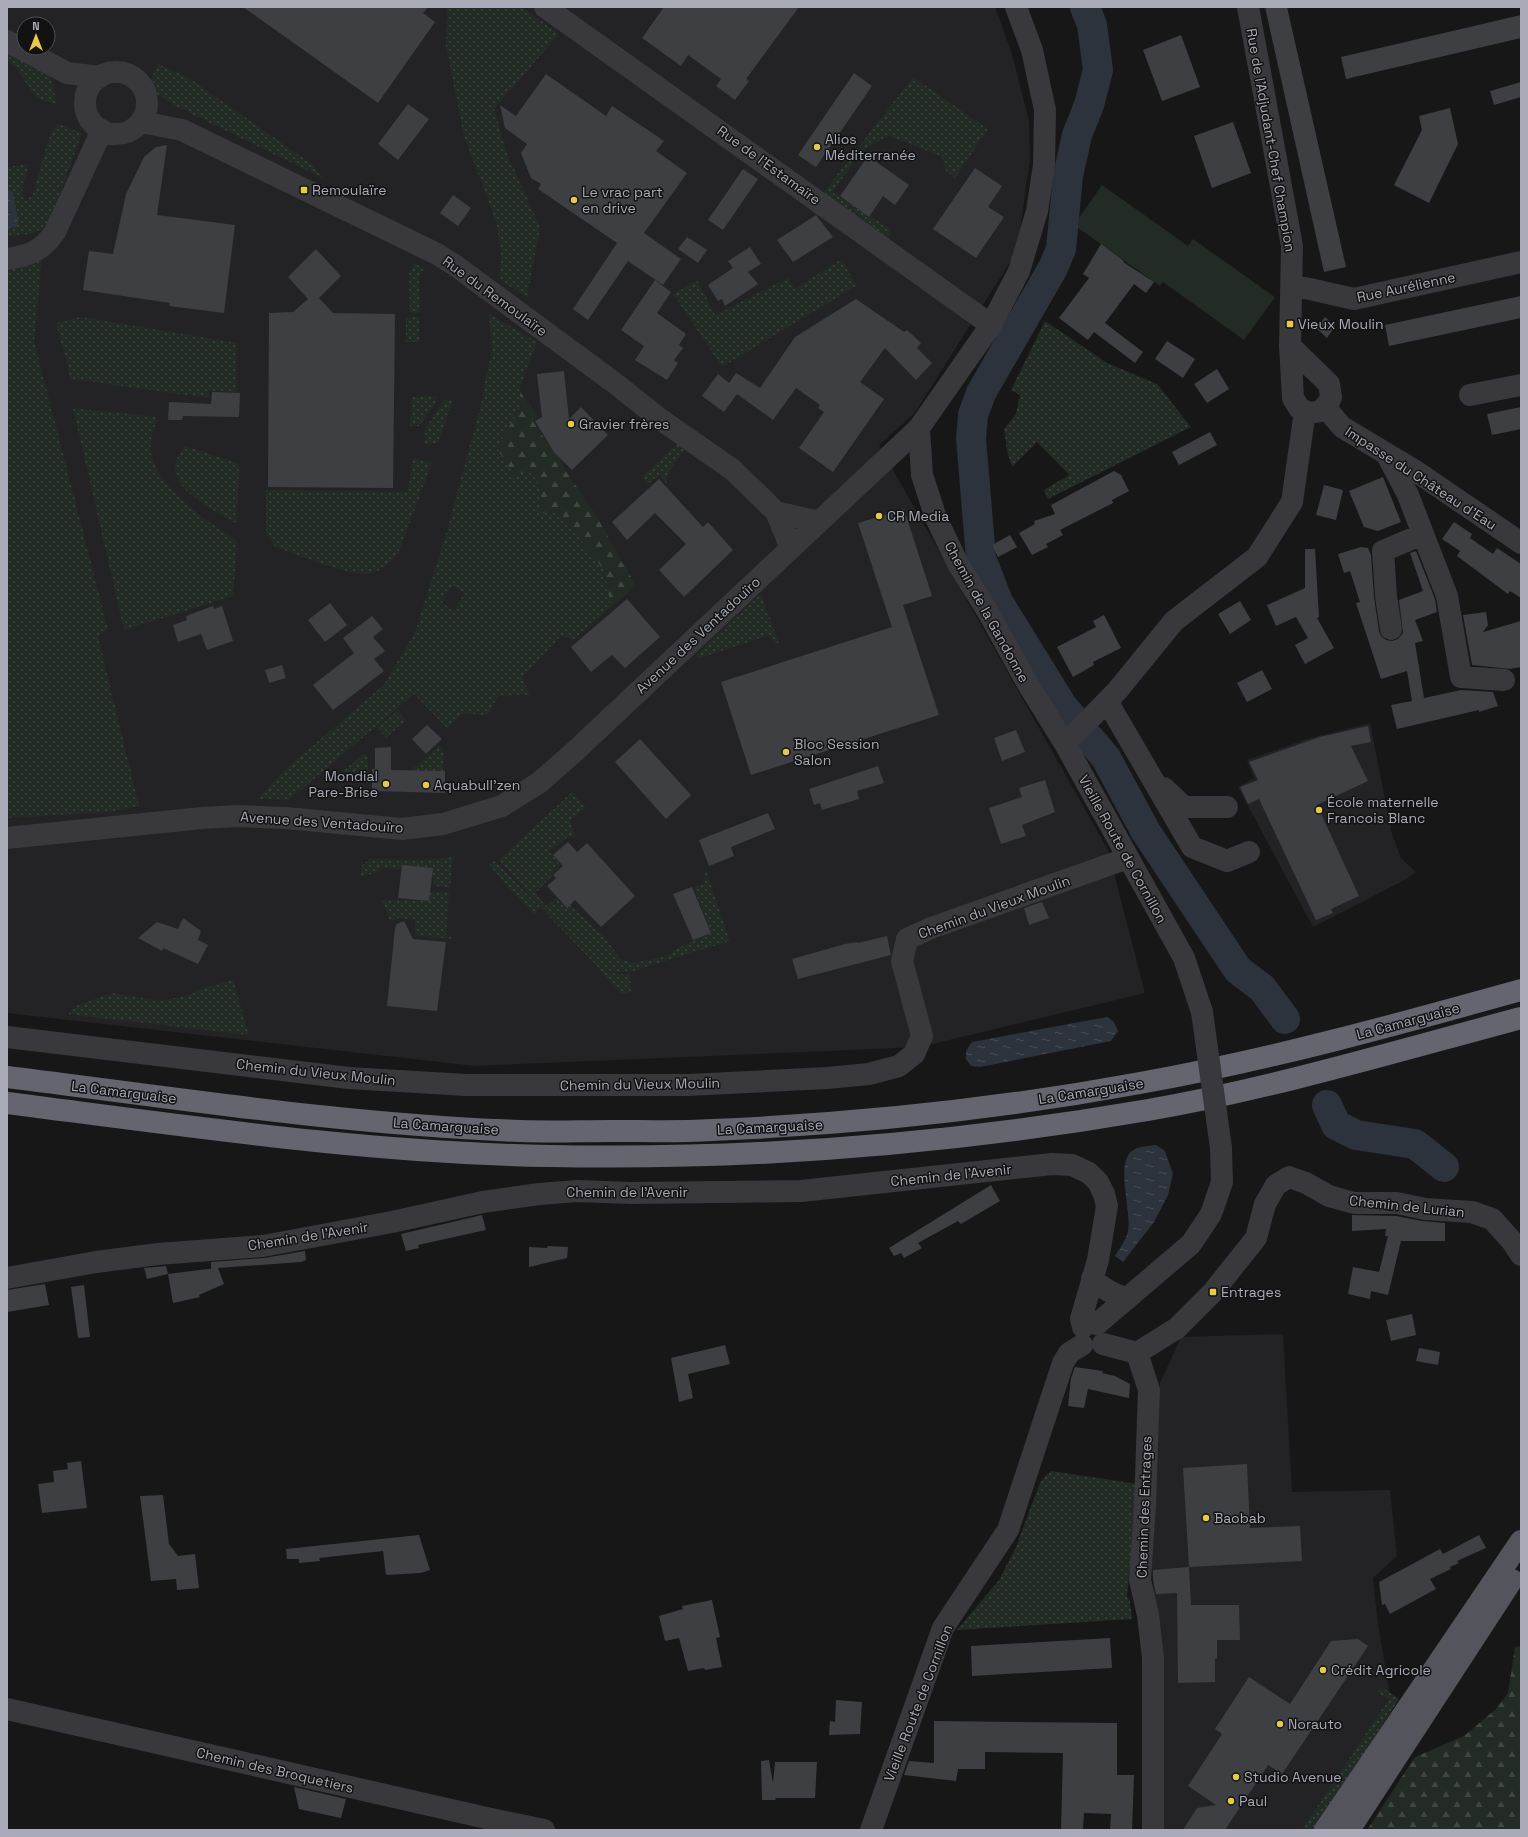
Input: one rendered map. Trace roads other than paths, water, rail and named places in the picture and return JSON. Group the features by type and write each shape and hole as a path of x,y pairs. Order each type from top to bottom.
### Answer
{"highway":[{"name":"La Camarguaise","path":"7,1077 314,1115 414,1125 521,1131 708,1130 802,1125 942,1112 1141,1083 1265,1057 1387,1027 1521,990"},
{"name":"La Camarguaise","path":"7,1103 311,1141 400,1149 549,1156 712,1155 814,1150 915,1142 1015,1131 1150,1109 1272,1084 1521,1018"}],"main road":[{"path":"1325,1830 1521,1541"},
{"path":"1349,1830 1521,1568"}],"street":[{"name":"Rue de l'Estamaïre","path":"545,7 992,325"},
{"name":"Avenue des Ventadouïro","path":"7,838 202,818 237,816 286,818 402,829 443,824 502,806 540,782 573,753 919,428 992,325 1019,271 1037,211 1044,165 1045,110 1032,50 1016,7"},
{"name":"Rue de l'Adjudant-Chef Champion","path":"1248,7 1292,246 1290,346 1293,386"},
{"name":"Rue du Remoulaïre","path":"7,40 67,73 86,95"},
{"name":"Rue du Remoulaïre","path":"67,73 100,76 118,72 128,74 140,83 147,96 182,130"},
{"path":"100,76 89,88 86,95 86,108 94,125 102,130 119,134 135,128 141,122 147,109 147,96"},
{"name":"Rue du Remoulaïre","path":"141,122 182,130 430,251 456,266 616,384 660,419 733,470 776,512 791,548"},
{"path":"7,259 24,256 46,245 55,232 102,130"},
{"name":"Rue Aurélienne","path":"1292,285 1354,299 1521,262"},
{"path":"1290,346 1326,379 1331,390 1329,402 1315,409 1299,408 1293,398 1293,386 1297,380 1308,374 1321,376"},
{"path":"1470,395 1521,385"},
{"path":"1065,744 1112,696 1174,621 1257,557 1292,502 1315,409"},
{"name":"Impasse du Château d'Eau","path":"1315,409 1387,455 1417,472 1521,543"},
{"name":"Chemin de la Gandonne","path":"919,428 922,475 936,518 958,564 988,612 1026,681 1065,744"},
{"path":"891,455 922,475"},
{"path":"1387,455 1408,495 1447,596 1460,677 1504,680"},
{"path":"776,512 819,522"},
{"path":"1391,629 1386,596 1383,551 1423,534"},
{"path":"1112,696 1162,787 1184,807 1227,807"},
{"path":"1112,696 1192,847 1227,861 1249,852"},
{"name":"Vieille Route de Cornillon","path":"871,1830 943,1628 1008,1530 1063,1363 1069,1353 1092,1335 1127,1299 1191,1244 1211,1214 1222,1182 1221,1148 1202,1012 1184,958 1065,744"},
{"name":"Chemin du Vieux Moulin","path":"7,1036 349,1078 466,1085 688,1085 827,1078 869,1074 899,1066 914,1054 922,1036 902,961 907,939 931,928 1128,858"},
{"name":"Chemin de l'Avenir","path":"7,1278 104,1261 158,1254 263,1246 392,1222 483,1202 538,1194 578,1191 801,1191 1052,1164 1072,1165 1089,1172 1098,1182 1104,1194 1107,1206 1098,1260 1081,1319 1092,1335"},
{"name":"Chemin de Lurian","path":"1137,1353 1177,1328 1213,1292 1256,1238 1265,1204 1276,1185 1289,1178 1306,1183 1329,1196 1354,1204 1397,1203 1425,1210 1472,1212 1492,1218 1511,1240 1521,1255"},
{"path":"1092,1278 1099,1286 1115,1295 1127,1299"},
{"path":"1092,1335 1137,1353"},
{"name":"Chemin des Entrages","path":"1137,1353 1149,1390 1145,1505 1140,1580 1148,1615 1153,1658 1152,1830"},
{"name":"Chemin des Broquetiers","path":"7,1708 483,1818 544,1830"}],"water":[{"path":"7,188 13,192 18,222 16,227 7,229"},
{"path":"1107,1017 1114,1022 1118,1031 1111,1041 980,1067 971,1066 966,1059 966,1051 972,1042"},
{"path":"1156,1145 1165,1151 1173,1174 1168,1195 1154,1222 1123,1262 1115,1256 1128,1232 1129,1223 1124,1177 1127,1157 1132,1151 1138,1148"}],"waterway":[{"path":"1071,716 1063,707 998,602 981,558 971,438 973,415 981,393 1053,268 1061,249 1068,176 1077,135 1089,105 1098,70 1092,25 1085,7"},
{"path":"1090,739 1106,758 1146,832 1238,970 1262,988 1285,1019"},
{"path":"1327,1105 1336,1125 1356,1135 1415,1144 1444,1167"}],"place":[{"name":"Alios Méditerranée","path":"817,147"},
{"name":"Remoulaïre","path":"304,190"},
{"name":"Le vrac part en drive","path":"574,200"},
{"name":"Vieux Moulin","path":"1290,324"},
{"name":"Gravier frères","path":"571,424"},
{"name":"CR Media","path":"879,516"},
{"name":"Bloc Session Salon","path":"786,752"},
{"name":"Mondial Pare-Brise","path":"386,784"},
{"name":"Aquabull'zen","path":"426,785"},
{"name":"École maternelle Francois Blanc","path":"1319,810"},
{"name":"Entrages","path":"1213,1292"},
{"name":"Baobab","path":"1206,1518"},
{"name":"Crédit Agricole","path":"1323,1670"},
{"name":"Norauto","path":"1280,1724"},
{"name":"Studio Avenue","path":"1236,1777"},
{"name":"Paul","path":"1231,1801"}]}
